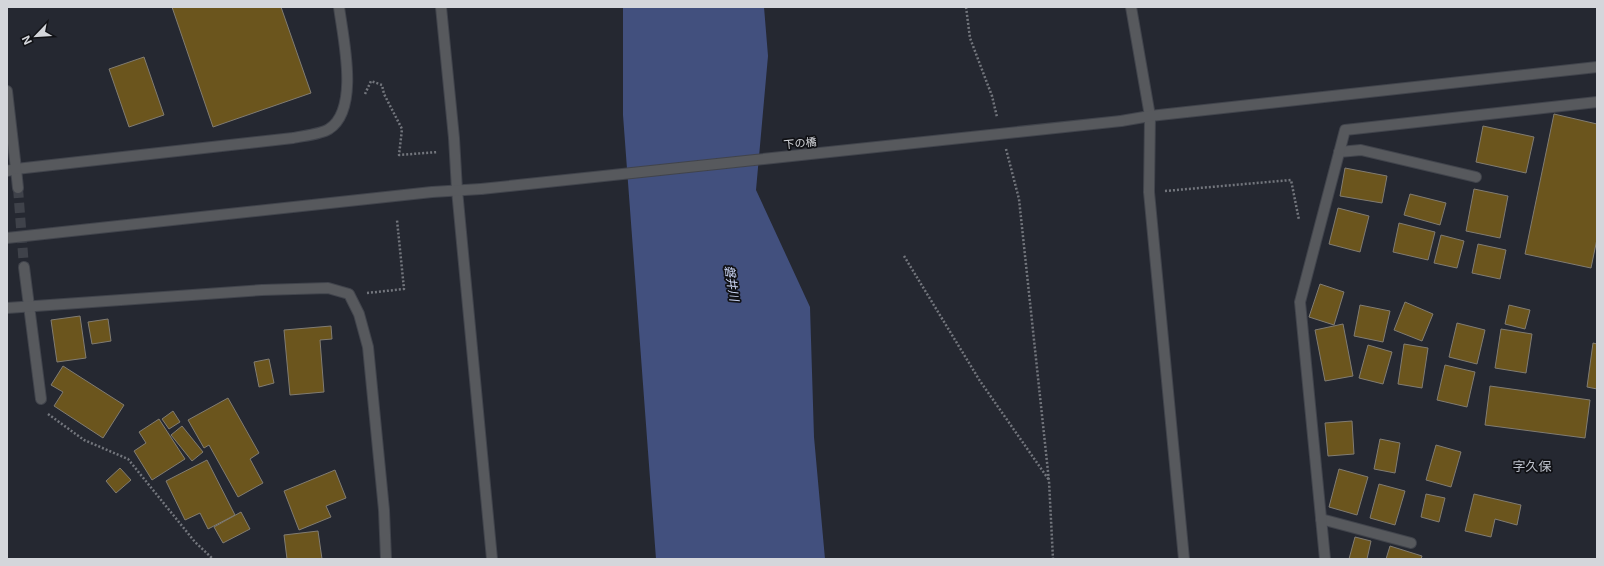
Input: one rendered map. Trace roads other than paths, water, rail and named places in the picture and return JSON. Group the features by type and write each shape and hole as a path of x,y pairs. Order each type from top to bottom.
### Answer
{"street":[{"path":"11,170 293,138 328,130 338,122 346,102 347,70 339,7"},
{"path":"441,7 455,151 456,190 492,559"},
{"path":"1131,7 1150,116 1149,192 1184,559"},
{"name":"下の橋","path":"7,238 1121,121 1150,116 1597,67"},
{"path":"7,91 11,170 18,188"},
{"path":"1325,559 1300,302 1345,130 1597,102"},
{"path":"1339,152 1362,150 1476,177"},
{"path":"24,267 41,399"},
{"path":"7,308 262,290 328,288 349,294 359,314 368,347 384,510 386,559"},
{"path":"1321,519 1411,543"}],"water":[{"name":"磐井川","path":"623,7 764,7 768,56 756,190 810,307 814,437 825,559 656,559 623,115"}],"tunnel":[{"path":"18,188 24,267"}],"district":[{"name":"字久保","path":"1532,466"}]}
